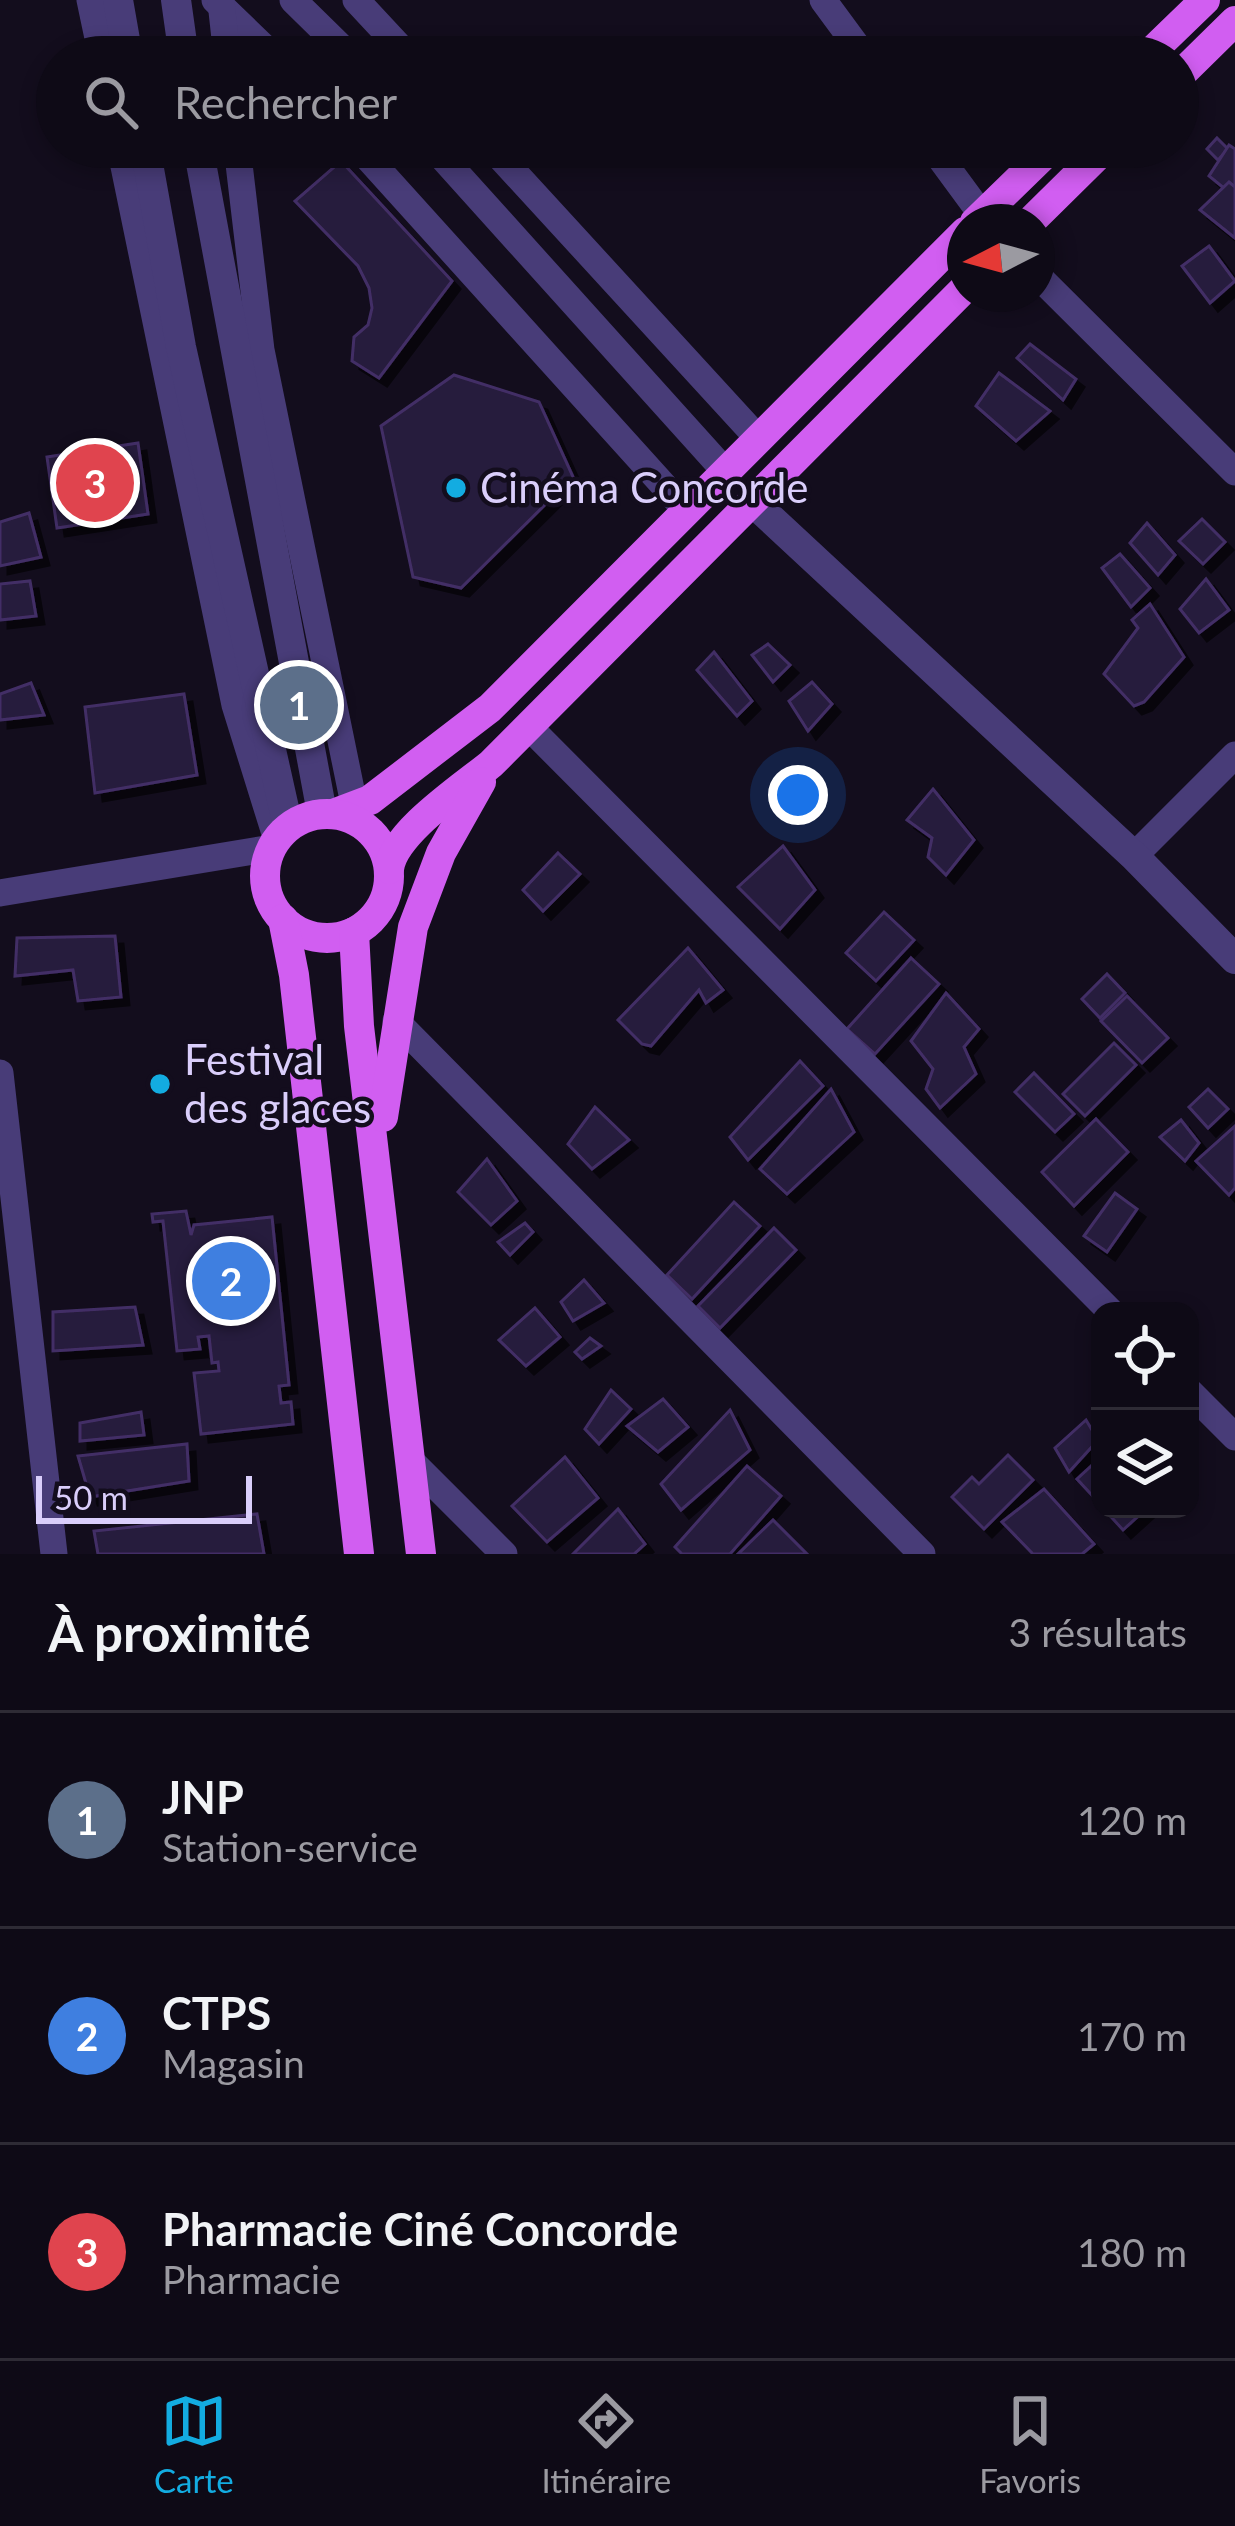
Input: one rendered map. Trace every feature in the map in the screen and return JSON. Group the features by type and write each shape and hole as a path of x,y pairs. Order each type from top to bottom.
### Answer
{"main road":[{"path":"1166,36 1199,2"},
{"path":"1199,58 1234,25"},
{"path":"994,204 1030,168"},
{"path":"1048,204 1085,168"},
{"path":"359,1554 294,975 283,919 266,886 279,838 337,812 479,718 947,250"},
{"path":"283,919 314,937 354,932 381,906 390,858 412,830 491,764 947,307"},
{"path":"382,1219 381,1146 396,1021 424,892 491,764"},
{"path":"337,812 369,830 388,868"},
{"path":"354,932 359,1026 421,1554"}],"street":[{"path":"90,0 98,36"},
{"path":"118,0 124,36"},
{"path":"176,0 181,36"},
{"path":"293,0 330,36"},
{"path":"356,0 389,36"},
{"path":"823,0 850,36"},
{"path":"219,2 224,36"},
{"path":"219,2 253,36"},
{"path":"124,168 235,705 279,838"},
{"path":"149,168 279,838"},
{"path":"201,168 337,812"},
{"path":"239,168 261,350 337,812"},
{"path":"377,168 686,509"},
{"path":"452,168 724,470"},
{"path":"510,168 757,437"},
{"path":"944,168 964,204"},
{"path":"1055,293 1235,472"},
{"path":"755,504 1134,856 1235,959"},
{"path":"528,726 1100,1302"},
{"path":"1134,856 1235,755"},
{"path":"0,893 279,838"},
{"path":"396,1021 922,1554"},
{"path":"0,1072 54,1554"},
{"path":"1199,1401 1235,1437"},
{"path":"410,1460 504,1554"}],"building":[{"path":"1217,138 1228,149 1218,160 1207,149"},
{"path":"1229,145 1235,149 1235,197 1209,176"},
{"path":"333,168 347,168 452,281 379,378 352,361 354,337 368,325 372,308 369,288 358,266 295,201"},
{"path":"1229,182 1235,187 1235,238 1200,210"},
{"path":"1209,246 1235,281 1210,303 1182,266"},
{"path":"1030,344 1076,379 1063,400 1017,358"},
{"path":"999,373 1050,411 1016,441 976,406"},
{"path":"454,375 539,402 573,477 461,588 413,577 381,426"},
{"path":"138,443 148,514 57,528 47,457"},
{"path":"29,513 41,557 0,566 0,522"},
{"path":"1202,519 1225,542 1203,564 1179,541"},
{"path":"1147,523 1175,555 1158,575 1130,543"},
{"path":"1120,554 1150,588 1131,607 1102,568"},
{"path":"1206,579 1229,610 1199,633 1180,609"},
{"path":"30,581 36,616 0,620 0,584"},
{"path":"1150,604 1184,657 1144,702 1134,706 1104,674 1138,628 1132,620"},
{"path":"768,644 790,665 773,682 752,655"},
{"path":"714,652 752,701 737,716 697,670"},
{"path":"812,682 832,704 808,731 789,701"},
{"path":"31,683 44,715 0,720 0,694"},
{"path":"184,694 197,775 95,793 85,707"},
{"path":"933,789 974,840 946,875 928,857 932,838 907,820"},
{"path":"783,846 815,890 780,929 738,887"},
{"path":"558,853 580,874 543,911 523,890"},
{"path":"884,912 914,940 876,981 846,953"},
{"path":"115,936 121,997 78,1001 73,970 15,976 17,938"},
{"path":"688,948 723,990 706,1003 699,990 651,1046 642,1044 618,1020"},
{"path":"911,958 939,984 875,1054 847,1029"},
{"path":"1107,974 1125,993 1100,1018 1082,999"},
{"path":"946,993 979,1029 964,1047 976,1074 940,1108 926,1089 933,1069 911,1041"},
{"path":"1127,996 1168,1038 1142,1063 1101,1021"},
{"path":"1114,1043 1136,1065 1085,1116 1063,1094"},
{"path":"800,1061 823,1086 748,1160 730,1137"},
{"path":"1034,1073 1074,1114 1055,1132 1015,1092"},
{"path":"831,1089 854,1132 787,1194 760,1169"},
{"path":"1208,1089 1228,1109 1208,1128 1189,1107"},
{"path":"595,1107 629,1140 592,1169 568,1144"},
{"path":"1096,1119 1128,1152 1074,1206 1042,1172"},
{"path":"1181,1120 1199,1143 1185,1161 1160,1137"},
{"path":"1235,1126 1235,1188 1229,1195 1196,1161"},
{"path":"487,1159 517,1201 491,1225 458,1192"},
{"path":"1115,1193 1137,1209 1107,1252 1084,1236"},
{"path":"734,1202 760,1226 692,1299 667,1275"},
{"path":"186,1211 191,1235 194,1225 272,1217 289,1385 279,1386 281,1403 291,1402 293,1424 201,1434 194,1373 219,1371 218,1362 212,1363 209,1336 198,1337 200,1349 177,1351 163,1221 153,1222 152,1214"},
{"path":"525,1223 533,1232 510,1255 498,1242"},
{"path":"774,1228 796,1250 720,1328 698,1306"},
{"path":"584,1280 604,1303 573,1321 561,1302"},
{"path":"135,1307 143,1345 53,1351 53,1312"},
{"path":"535,1308 560,1337 526,1366 499,1340"},
{"path":"590,1338 601,1346 582,1359 575,1352"},
{"path":"611,1390 631,1409 599,1444 585,1429"},
{"path":"663,1399 688,1427 658,1452 627,1426"},
{"path":"730,1410 750,1450 681,1510 661,1484"},
{"path":"141,1412 144,1435 80,1441 80,1423"},
{"path":"1086,1420 1091,1448 1069,1472 1055,1448"},
{"path":"187,1444 189,1481 90,1497 78,1456"},
{"path":"1008,1455 1033,1480 984,1529 952,1497 972,1477 979,1484"},
{"path":"565,1457 598,1498 547,1542 512,1506"},
{"path":"747,1466 781,1496 730,1554 682,1554 675,1547"},
{"path":"1091,1466 1091,1494 1077,1479"},
{"path":"1044,1489 1094,1544 1082,1554 1033,1554 1002,1522"},
{"path":"618,1509 645,1544 634,1554 573,1554"},
{"path":"257,1514 264,1554 98,1554 94,1531"},
{"path":"1112,1518 1136,1518 1123,1530"},
{"path":"773,1520 807,1554 738,1554"}],"place":[{"name":"Pharmacie Ciné Concorde","path":"95,483"},
{"name":"Cinéma Concorde","path":"456,488"},
{"name":"JNP","path":"299,705"},
{"name":"Festival des glaces","path":"160,1084"},
{"name":"CTPS","path":"231,1281"}]}
